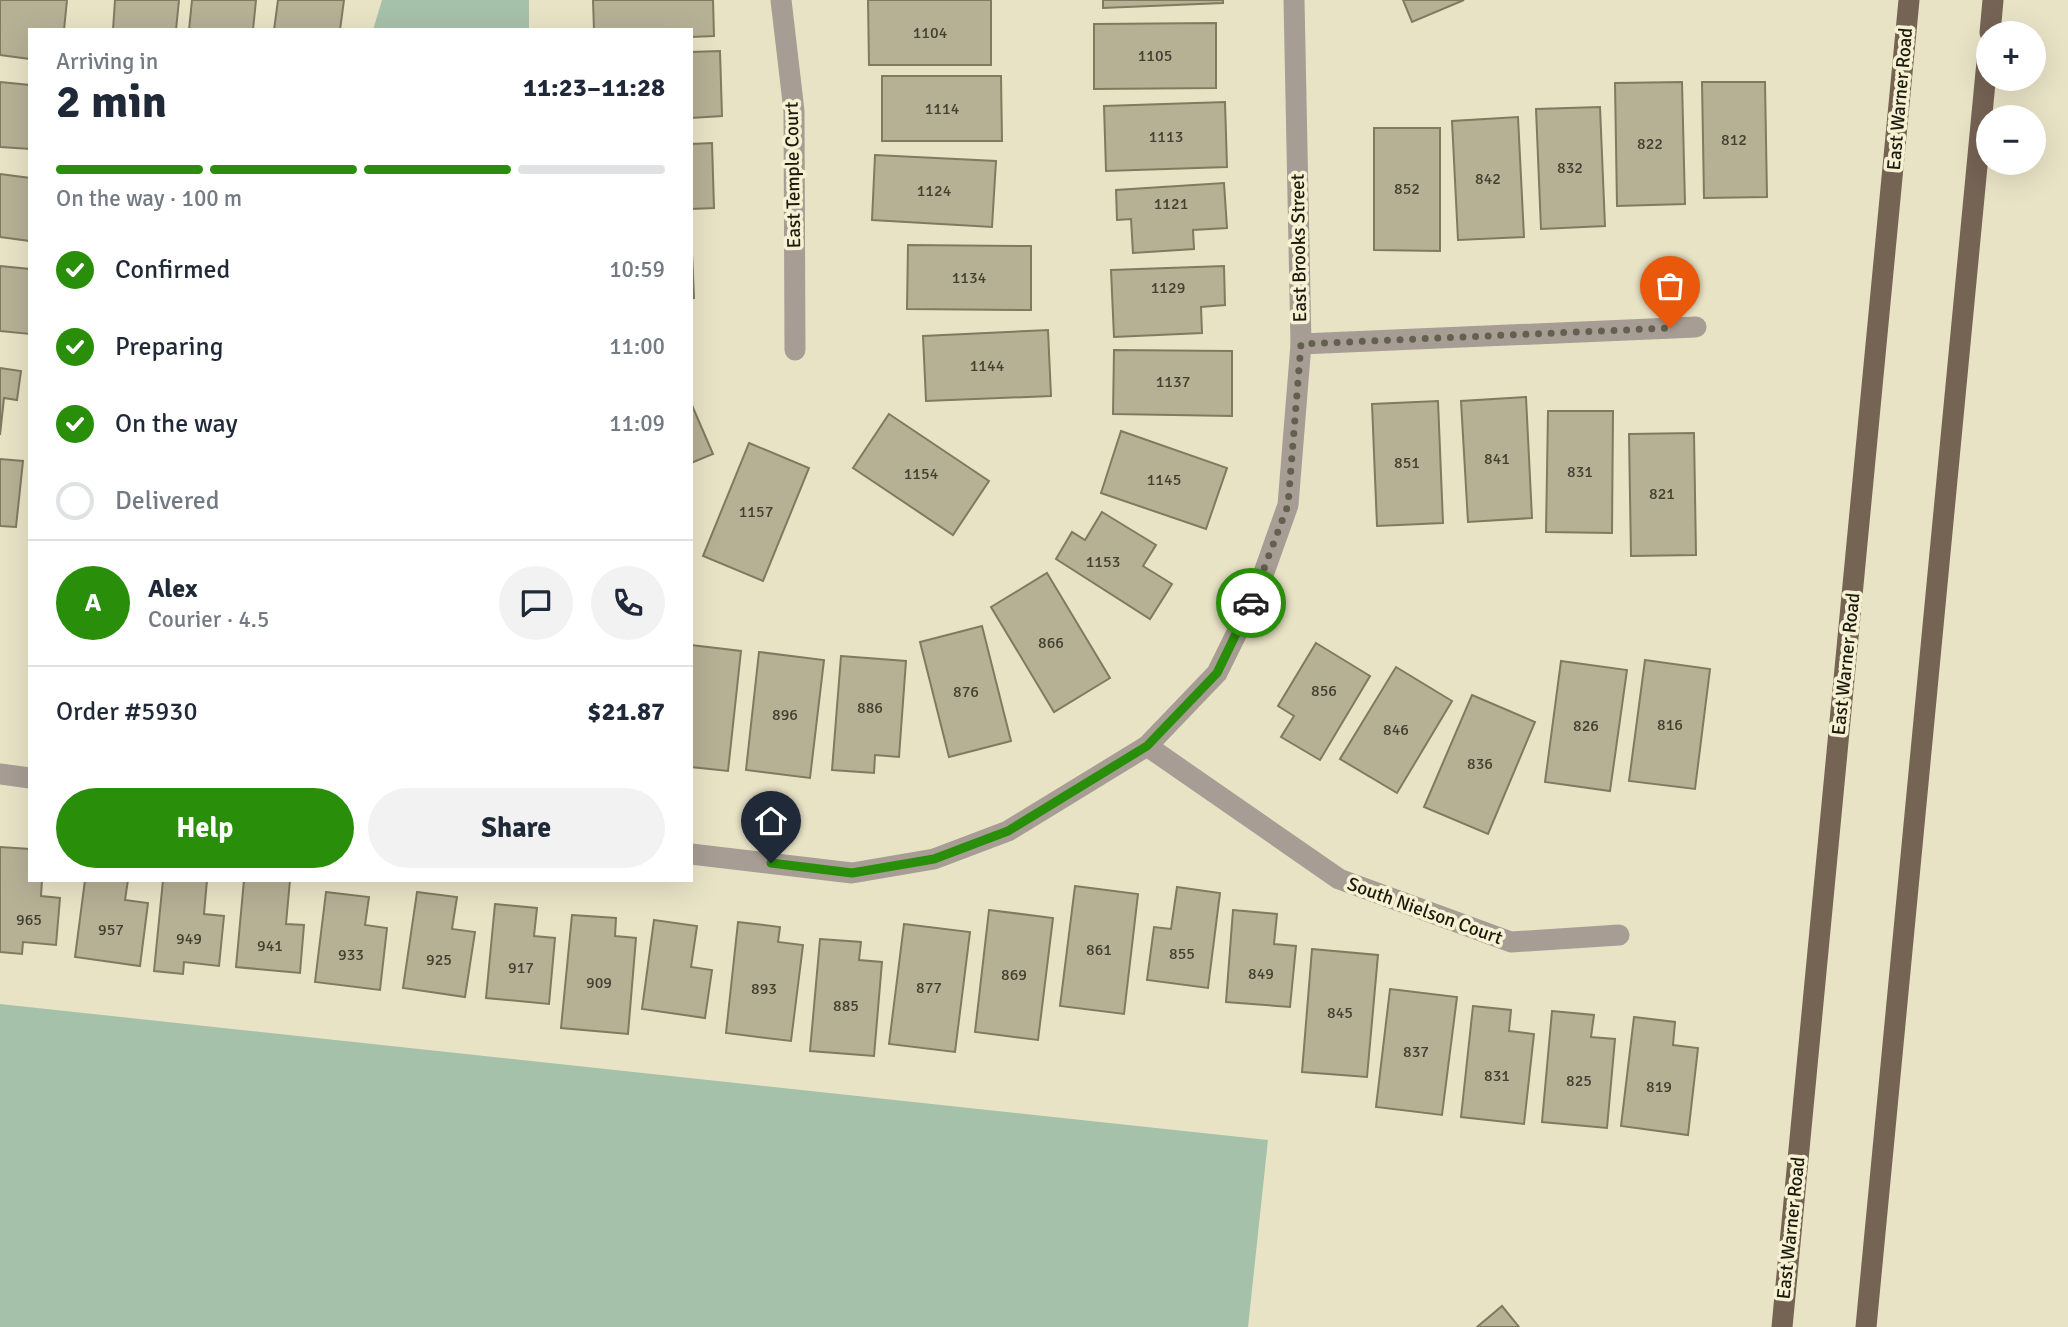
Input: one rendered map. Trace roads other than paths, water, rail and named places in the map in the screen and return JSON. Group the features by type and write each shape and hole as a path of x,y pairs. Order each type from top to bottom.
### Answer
{"main road":[{"name":"East Warner Road","path":"1782,1327 1909,0"},
{"path":"1991,21 1993,0"},
{"path":"1866,1327 1984,91"}],"street":[{"name":"East Temple Court","path":"781,0 794,111 795,350"},
{"name":"East Brooks Street","path":"693,854 852,873 934,859 1008,831 1147,746 1217,673 1257,592 1288,505 1301,344 1294,0"},
{"path":"1301,344 1696,327"},
{"name":"South Nielson Court","path":"1147,746 1339,879 1511,942 1619,935"},
{"path":"0,774 28,778"}]}
